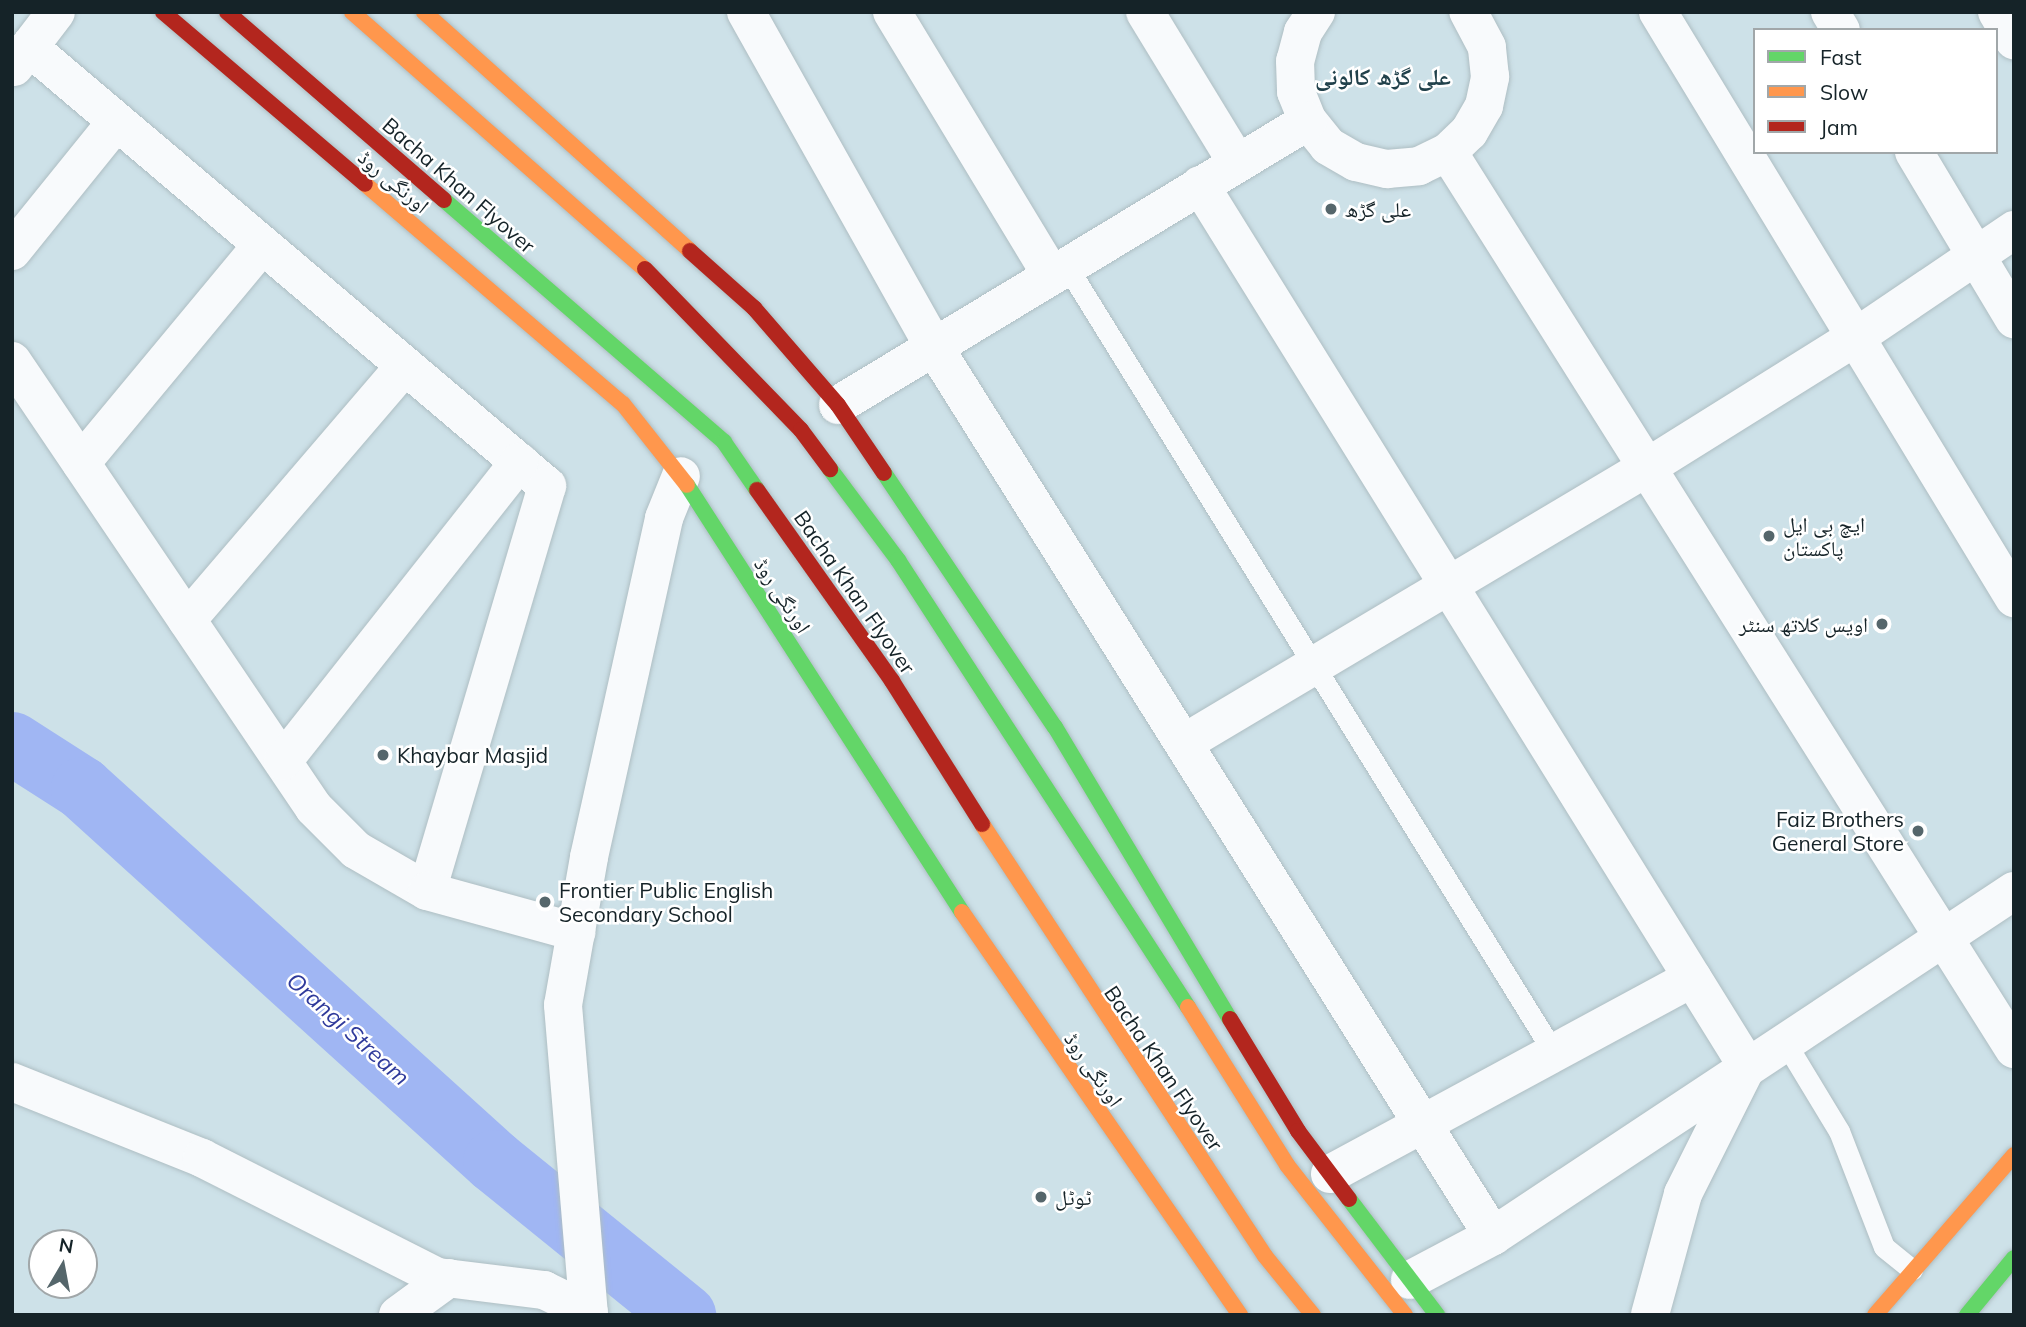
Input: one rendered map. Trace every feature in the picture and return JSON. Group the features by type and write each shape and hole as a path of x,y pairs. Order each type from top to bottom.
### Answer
{"street":[{"path":"56,12 21,58 116,122 403,368 547,486 427,891"},
{"name":"اورنگی روڈ","path":"163,12 623,404 681,476 1006,980 1240,1315"},
{"name":"Bacha Khan Flyover","path":"227,12 724,442 892,681 1085,988 1220,1189 1313,1315"},
{"path":"352,12 643,267 801,430 898,560 1068,816 1287,1165 1408,1297 1437,1315"},
{"path":"424,12 754,308 838,405 1055,727 1298,1131 1330,1174 1408,1297"},
{"path":"746,12 934,347 1493,1236"},
{"path":"892,12 1059,270"},
{"path":"1145,12 1237,163"},
{"path":"1316,12 1303,32 1295,61 1296,92 1308,121 1328,146 1356,162 1408,167 1448,152 1469,132 1484,106 1490,77 1487,47 1477,15"},
{"path":"1658,12 2014,598"},
{"path":"1830,12 1840,28"},
{"path":"1997,12 2014,40"},
{"path":"838,405 1308,121"},
{"path":"12,251 116,122"},
{"path":"1448,152 2014,1049"},
{"path":"1915,154 2014,319"},
{"path":"1200,185 1747,1066"},
{"path":"1184,743 1646,468 1856,337 2014,230"},
{"path":"81,463 261,246"},
{"path":"12,361 314,808 356,850 427,891 576,932"},
{"path":"187,620 403,368"},
{"path":"283,761 519,462"},
{"path":"589,1314 564,1004 576,932 664,518 681,476"},
{"path":"1408,1297 1493,1236 2014,891"},
{"path":"1330,1174 1692,978"},
{"path":"1650,1315 1683,1194 1747,1066"},
{"path":"12,1082 36,1087 202,1158 449,1278 544,1290 589,1314"},
{"path":"1875,1315 2014,1155"},
{"path":"1967,1315 2014,1258"},
{"path":"398,1315 449,1278"}],"lane":[{"path":"1059,270 1315,665 1554,1053"},
{"path":"1785,1042 1839,1131 1884,1247 1912,1270"}],"waterway":[{"name":"Orangi Stream","path":"12,743 82,788 494,1161 684,1315"}],"traffic: fast":[{"path":"444,200 724,442 757,490"},
{"path":"830,469 898,560 1188,1007"},
{"path":"884,473 1055,727 1230,1019"},
{"path":"687,485 962,912"},
{"path":"1349,1199 1437,1315"},
{"path":"1967,1315 2014,1258"}],"traffic: slow":[{"path":"352,12 645,269"},
{"path":"424,12 690,251"},
{"path":"365,184 623,404 687,485"},
{"path":"982,824 1265,1256 1313,1315"},
{"path":"962,912 1240,1315"},
{"path":"1188,1007 1287,1165 1405,1315"},
{"path":"1875,1315 2014,1155"}],"traffic: jam":[{"path":"163,12 365,184"},
{"path":"227,12 444,200"},
{"path":"690,251 754,308 838,405 884,473"},
{"path":"645,269 801,430 830,469"},
{"path":"757,490 892,681 982,824"},
{"path":"1230,1019 1298,1131 1349,1199"}],"place":[{"name":"علی گڑھ","path":"1331,209"},
{"name":"ایچ بی ایل پاکستان","path":"1769,536"},
{"name":"اویس کلاتھ سنٹر","path":"1882,624"},
{"name":"Khaybar Masjid","path":"383,755"},
{"name":"Faiz Brothers General Store","path":"1918,831"},
{"name":"Frontier Public English Secondary School","path":"545,902"},
{"name":"ٹوٹل","path":"1041,1197"}],"district":[{"name":"علی گڑھ کالونی","path":"1383,77"}]}
